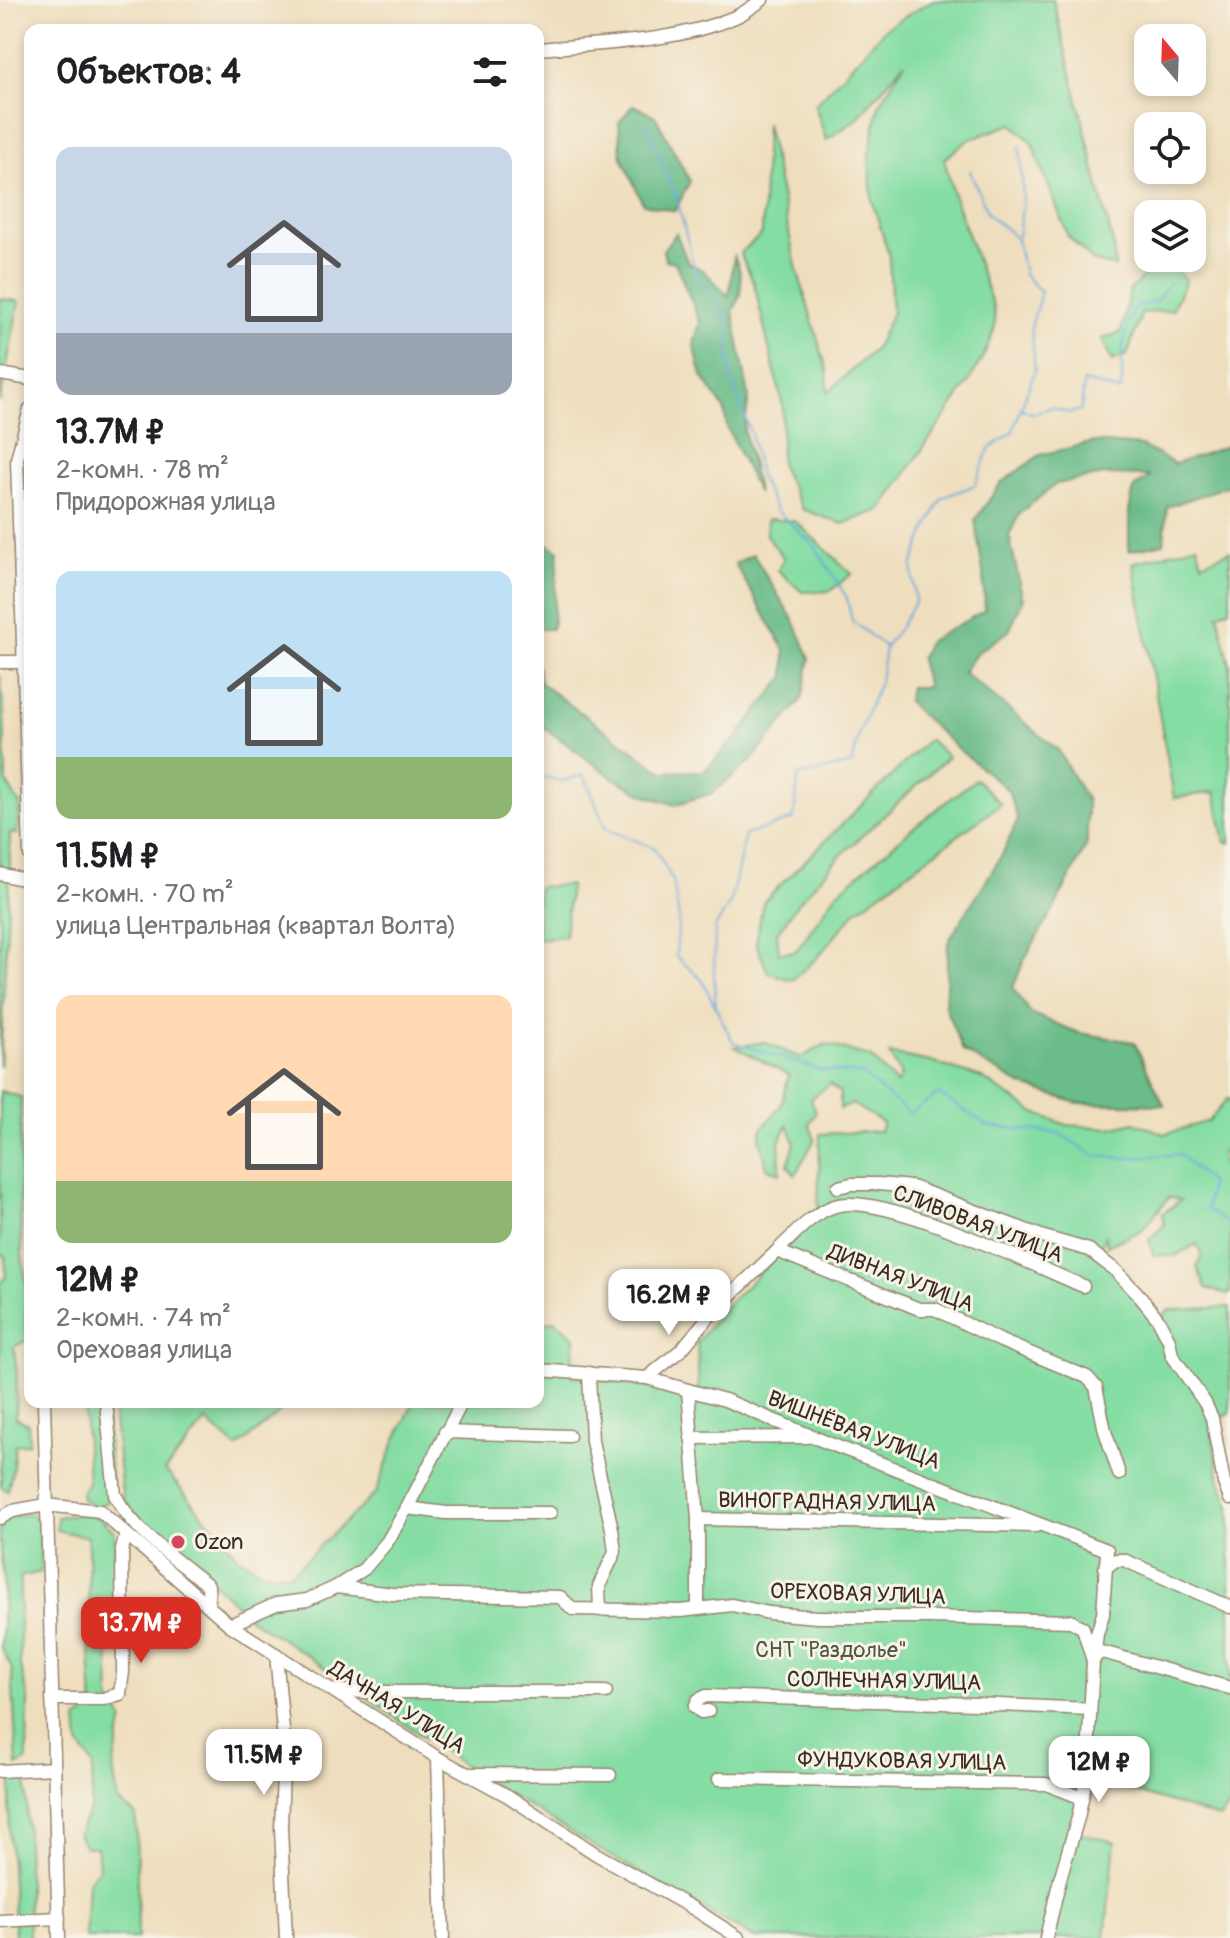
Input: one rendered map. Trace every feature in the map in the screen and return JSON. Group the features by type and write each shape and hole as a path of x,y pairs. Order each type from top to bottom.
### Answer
{"street":[{"path":"544,48 691,32 738,16 762,0"},
{"path":"0,374 24,378"},
{"path":"0,662 24,662 17,459 24,432"},
{"path":"0,874 24,880"},
{"path":"838,1187 851,1184 912,1187 1044,1237 1089,1250 1115,1270 1158,1319 1169,1340 1172,1355 1205,1403 1212,1418 1230,1499"},
{"name":"СЛИВОВАЯ УЛИЦА","path":"777,1251 815,1216 836,1205 865,1205 928,1222 1022,1258 1083,1286"},
{"path":"647,1378 682,1349 710,1315 777,1251"},
{"name":"ДИВНАЯ УЛИЦА","path":"777,1251 919,1309 935,1309 1087,1377 1096,1387 1105,1431 1119,1474"},
{"name":"ВИШНЁВАЯ УЛИЦА","path":"544,1370 647,1378 725,1400 1107,1550 1105,1568"},
{"path":"589,1373 592,1441 615,1552 599,1586 600,1610"},
{"path":"688,1390 698,1519"},
{"path":"44,1408 59,1938"},
{"path":"107,1408 115,1495 121,1508 143,1531 208,1585 209,1606"},
{"path":"336,1587 364,1569 387,1542 459,1408"},
{"path":"445,1432 569,1436"},
{"path":"691,1438 815,1437"},
{"name":"ДАЧНАЯ УЛИЦА","path":"0,1518 13,1511 46,1505 100,1511 230,1625 438,1758 508,1796 596,1854 739,1938"},
{"path":"407,1508 446,1513 550,1513"},
{"name":"ВИНОГРАДНАЯ УЛИЦА","path":"698,1607 698,1519 1043,1526"},
{"path":"52,1699 103,1699 120,1694 123,1672 122,1550 126,1534"},
{"path":"1093,1661 1103,1614 1105,1568 1116,1560 1124,1560 1230,1607"},
{"name":"ОРЕХОВАЯ УЛИЦА","path":"230,1625 276,1604 307,1600 336,1587 393,1594 560,1597 573,1609 681,1611 732,1605 769,1613 817,1617 1071,1621 1083,1628 1093,1661 1087,1774 1046,1938"},
{"path":"1093,1661 1099,1652 1106,1653 1230,1688"},
{"path":"276,1654 284,1741 281,1828 286,1938"},
{"path":"333,1691 606,1692"},
{"name":"СОЛНЕЧНАЯ УЛИЦА","path":"708,1711 701,1712 695,1707 698,1700 706,1696 1090,1709"},
{"path":"438,1758 443,1938"},
{"path":"0,1771 54,1768"},
{"path":"467,1774 610,1775"},
{"name":"ФУНДУКОВАЯ УЛИЦА","path":"719,1779 1046,1784 1082,1798"},
{"path":"0,1921 59,1918"}],"green space":[{"path":"933,0 1053,0 1113,244 1115,267 1094,262 1068,236 1031,141 1012,124 970,139 944,159 994,309 995,327 968,383 881,510 842,524 802,509 780,464 783,407 754,283 740,253 762,234 766,123 796,266 827,370 828,392 876,348 892,313 889,256 872,200 869,155 879,105 905,62 856,120 826,140 815,105 886,28"},
{"path":"633,105 655,116 690,181 675,211 643,204 621,155 619,122"},
{"path":"676,233 688,263 703,270 729,296 734,256 739,270 741,291 733,311 749,397 744,430 758,494 727,427 724,409 702,376 694,345 700,322 675,262 665,260 663,250"},
{"path":"1149,272 1178,272 1186,280 1172,310 1142,313 1127,355 1112,361 1102,339 1121,332 1130,290"},
{"path":"0,299 19,301 0,402"},
{"path":"1095,442 1142,446 1175,464 1230,445 1230,485 1167,507 1164,543 1129,551 1129,511 1134,488 1150,476 1103,475 1056,484 1020,513 1009,535 1023,600 1009,631 978,652 963,672 1058,750 1087,801 1087,844 1025,958 1013,988 1030,1013 1079,1033 1134,1042 1164,1105 1077,1103 1021,1085 963,1051 945,1007 948,942 1003,853 1018,819 1008,790 907,702 910,687 927,687 920,659 929,641 985,610 975,520 1001,483 1040,455"},
{"path":"767,519 795,521 852,574 830,591 802,592 778,570 784,558 766,535"},
{"path":"544,542 559,551 552,629 544,629"},
{"path":"1197,545 1202,563 1230,551 1230,609 1218,614 1230,665 1230,843 1225,843 1215,792 1174,798 1133,563"},
{"path":"753,554 794,621 810,658 802,699 750,762 712,793 675,805 643,794 613,778 544,727 544,686 663,772 704,771 736,738 785,676 785,650 735,564"},
{"path":"0,675 6,781 20,805 17,834 10,833 0,1067"},
{"path":"929,739 948,757 841,855 798,903 777,933 779,953 796,951 836,894 915,826 976,779 1001,804 856,911 817,958 792,980 768,973 756,943 763,902"},
{"path":"570,885 565,936 544,938 544,887"},
{"name":"СНТ \"Раздолье\"","path":"764,1042 800,1058 826,1044 870,1057 897,1084 901,1075 889,1054 931,1062 982,1078 1035,1113 1067,1125 1110,1128 1134,1122 1165,1134 1209,1121 1228,1098 1230,1100 1230,1175 1225,1149 1221,1156 1230,1190 1230,1293 1206,1288 1197,1267 1202,1257 1197,1244 1175,1256 1153,1255 1149,1240 1165,1224 1162,1214 1181,1200 1169,1197 1142,1230 1107,1246 1105,1236 1098,1251 1161,1317 1169,1310 1230,1307 1230,1414 1210,1422 1220,1481 1230,1506 1230,1806 1220,1818 1091,1778 1078,1833 1115,1842 1105,1938 755,1938 610,1856 480,1777 252,1620 211,1580 174,1554 123,1501 113,1408 283,1408 237,1448 206,1421 165,1470 237,1556 263,1572 290,1574 376,1493 411,1408 544,1408 544,1323 554,1320 575,1337 572,1376 699,1395 697,1342 727,1305 818,1216 820,1134 880,1131 883,1123 852,1104 840,1109 840,1093 830,1084 811,1099 816,1112 809,1124 815,1139 795,1175 788,1165 795,1143 788,1125 779,1142 780,1173 767,1168 760,1138 762,1129 781,1105 789,1075 735,1047"},
{"path":"0,1091 21,1097 24,1342 14,1347 16,1418 28,1424 29,1443 15,1445 8,1491 1,1487 0,1284 6,1277 5,1256 0,1254"},
{"path":"84,1408 105,1408 112,1499 96,1508 82,1499 81,1492 88,1484"},
{"path":"31,1514 38,1523 41,1572 20,1577 20,1666 28,1696 27,1760 17,1766 12,1669 1,1647 4,1577 0,1530 5,1517"},
{"path":"84,1514 100,1518 115,1532 115,1631 108,1634 110,1699 123,1719 113,1768 118,1801 136,1815 138,1938 85,1938 88,1883 99,1868 97,1847 85,1847 78,1834 91,1806 93,1765 79,1744 77,1720 93,1709 88,1537 56,1530 57,1517"},
{"path":"11,1781 26,1781 29,1938 15,1938 9,1830"}],"waterway":[{"path":"646,125 677,199 697,278 726,315 731,378 751,434 759,476 776,510 815,546 847,598 852,621 885,647 880,681 859,734 852,764 798,776 794,819 745,835 731,901 715,928 716,1008"},
{"path":"1018,236 1023,200 1020,146"},
{"path":"885,647 915,601 912,566 942,498 975,485 989,449 1012,433 1035,370 1031,327 1041,292 1024,274 1017,239 988,214 970,171"},
{"path":"1022,409 1034,414 1051,407 1068,413 1081,410 1084,382 1120,391 1123,346 1133,309 1157,300 1170,283"},
{"path":"544,777 562,781 584,775 606,829 655,848 673,881 679,918 676,956 702,980 733,1042 819,1070 862,1074 909,1114 939,1094 988,1126 1059,1133 1095,1156 1126,1158 1179,1154 1210,1183 1207,1210 1230,1225"}],"place":[{"name":"Ozon","path":"178,1542"}]}
